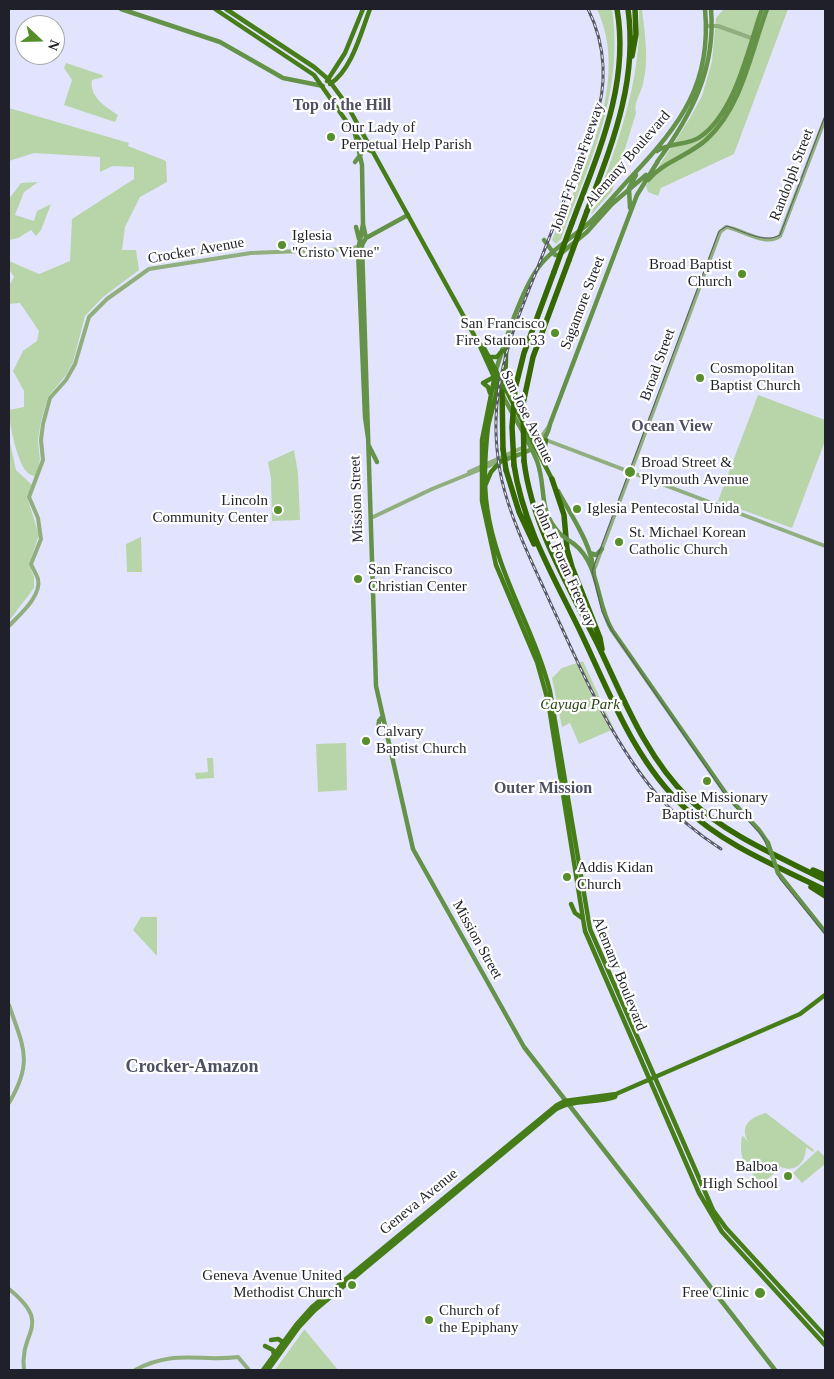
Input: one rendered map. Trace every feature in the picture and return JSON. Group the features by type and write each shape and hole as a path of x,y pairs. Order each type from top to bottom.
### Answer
{"highway":[{"name":"John F Foran Freeway","path":"618,9 620,59 616,99 524,353 515,389 512,427 514,465 526,514 553,575 635,744 661,783 684,807 710,829 732,843 825,890"},
{"name":"John F Foran Freeway","path":"628,9 630,60 622,114 535,351 523,404 524,461 530,496 538,521 647,745 679,788 703,812 725,828 825,880"},
{"path":"630,60 636,39 635,9"},
{"path":"502,392 503,449 506,470 524,525 553,575"},
{"path":"552,479 564,515 570,562 600,638 603,656"},
{"path":"790,862 825,875"},
{"path":"786,871 825,896"}],"main road":[{"path":"121,9 220,42 283,78 314,86 324,86 330,82 351,56 370,9"},
{"path":"215,9 303,66 324,86 365,149 371,151"},
{"path":"226,9 304,59 330,82 354,117 371,151"},
{"path":"330,82 345,53 363,9"},
{"name":"Alemany Boulevard","path":"555,250 559,255 583,236 658,161 677,132 694,104 705,76 711,52 709,25 705,9"},
{"name":"Alemany Boulevard","path":"710,9 705,56 693,95 680,119 650,157 590,222 555,250 534,273 506,339 490,393 485,419 483,466 484,515 501,579 537,662 548,700 582,919 592,949 713,1210 726,1228 825,1336"},
{"path":"639,191 656,171 697,147 721,124 734,101 762,9"},
{"path":"650,157 660,149 684,144 700,137 720,116 767,9"},
{"path":"348,121 354,117"},
{"name":"Mission Street","path":"354,131 361,154 363,224 359,239 364,417 368,441 376,686 413,849 519,1039 775,1370"},
{"path":"677,132 677,140 684,144"},
{"name":"San Jose Avenue","path":"371,151 479,344 494,377 535,444 589,551 595,567 594,575"},
{"path":"354,162 361,154"},
{"path":"639,191 658,161"},
{"path":"630,214 629,190 639,169"},
{"name":"Sagamore Street","path":"546,440 550,424 639,191"},
{"path":"360,246 366,238 408,215"},
{"path":"363,224 366,238"},
{"path":"356,227 359,239"},
{"path":"493,403 502,392 500,384 507,359 506,339"},
{"name":"San Jose Avenue","path":"479,344 483,346 496,370 500,384"},
{"path":"489,357 497,357 502,351"},
{"path":"490,393 488,387 483,383 494,377"},
{"name":"Alemany Boulevard","path":"500,384 493,403 483,466 484,487 491,529 500,562 540,658 550,691 590,929 699,1193 713,1219 722,1232 825,1345"},
{"name":"San Jose Avenue","path":"502,392 540,471 545,511 560,534 574,544 586,557 594,575 602,612 614,634 636,668 732,802 757,827 768,843 778,872 825,932"},
{"path":"484,487 491,472 501,461 546,440 543,460"},
{"path":"368,441 377,462 368,459"},
{"path":"478,508 484,515"},
{"path":"589,551 596,555 602,548"},
{"path":"586,557 595,567"},
{"path":"378,729 379,721 383,716"},
{"path":"571,904 575,913 582,919"},
{"name":"Geneva Avenue","path":"263,1370 301,1318 317,1303 552,1108 567,1103 616,1094 800,1014 825,994"},
{"name":"Geneva Avenue","path":"268,1370 299,1327 314,1310 555,1110 567,1103"},
{"path":"271,1340 278,1339 283,1342"},
{"path":"265,1346 273,1350 274,1356"}],"street":[{"path":"709,25 754,39"},
{"name":"Randolph Street","path":"723,228 729,227 759,238 778,238 783,232 825,119"},
{"name":"Broad Street","path":"595,567 723,228"},
{"name":"Crocker Avenue","path":"9,626 23,611 37,589 38,580 31,564 39,545 41,533 30,497 43,460 43,424 50,398 66,380 75,364 89,317 142,271 149,269 251,253 360,246"},
{"name":"Sagamore Street","path":"535,444 550,424"},
{"path":"546,440 825,546"},
{"path":"370,518 483,466 530,447"},
{"path":"483,466 501,461"},
{"path":"9,1005 23,1047 25,1060 22,1080 9,1103"},
{"path":"9,1289 22,1300 32,1318 32,1331 23,1360 24,1370"},
{"path":"135,1370 155,1361 180,1357 238,1357 249,1370"}],"green space":[{"path":"597,9 612,9 613,70 609,99 593,154 561,239 556,244 552,240 589,156 606,96 609,66 606,37"},
{"path":"724,9 788,9 734,154 661,188 658,196 648,192 646,186 702,96 712,61 716,18"},
{"path":"639,10 642,10 646,47 646,66 643,84 636,102 636,113 612,191 591,215 626,115 636,63 639,37"},
{"path":"66,63 102,75 103,77 92,80 93,92 99,101 118,115 115,122 64,105 72,80 64,68"},
{"path":"9,108 129,143 128,146 166,161 167,182 140,197 125,227 122,250 136,250 139,270 103,297 85,316 73,362 66,375 48,397 38,440 40,460 36,477 27,472 20,459 10,424 9,410 24,407 24,391 13,371 23,351 37,341 39,331 20,303 9,304 9,286 14,277 9,269 9,261 39,274 70,261 72,219 134,179 134,167 113,166 100,172 100,157 34,153 9,161"},
{"path":"38,182 24,192 15,215 34,221 37,211 51,204 41,230 36,236 31,230 18,238 9,240 9,199 21,183"},
{"path":"758,395 825,420 825,441 792,528 718,501"},
{"path":"9,438 16,470 32,485 27,497 39,535 29,564 34,577 34,588 9,621"},
{"path":"294,450 298,473 300,520 272,521 271,478 268,462"},
{"path":"141,537 142,572 127,572 126,544"},
{"name":"Cayuga Park","path":"583,661 614,729 579,744 570,723 562,727 552,678 562,668"},
{"path":"346,743 347,790 318,792 316,744"},
{"path":"207,758 213,758 214,778 196,779 195,773 208,772"},
{"path":"141,917 157,917 157,956 133,930"},
{"path":"766,1113 814,1150 813,1152 806,1147 804,1158 798,1166 790,1169 779,1166 780,1168 762,1184 745,1164 741,1145 742,1136 749,1143 745,1132 748,1123 755,1117"},
{"path":"818,1150 825,1157 825,1164 802,1183 793,1173"},
{"path":"305,1330 338,1370 275,1370"}],"tram line":[{"path":"825,116 780,235 767,238 760,237 727,226 719,231 592,571 602,612 612,631 728,799 763,837 780,879 825,934"}],"railway":[{"path":"588,9 602,51 603,80 601,95 594,124 524,302 508,348 500,380 496,417 496,438 500,470 506,497 523,542 585,678 611,728 659,797 688,825 721,849"}],"place":[{"name":"Our Lady of Perpetual Help Parish","path":"331,137"},
{"name":"Iglesia \"Cristo Viene\"","path":"282,245"},
{"name":"Broad Baptist Church","path":"742,274"},
{"name":"San Francisco Fire Station 33","path":"555,333"},
{"name":"Cosmopolitan Baptist Church","path":"700,378"},
{"name":"Broad Street & Plymouth Avenue","path":"630,472"},
{"name":"Iglesia Pentecostal Unida","path":"577,509"},
{"name":"Lincoln Community Center","path":"278,510"},
{"name":"St. Michael Korean Catholic Church","path":"619,542"},
{"name":"San Francisco Christian Center","path":"358,579"},
{"name":"Calvary Baptist Church","path":"366,741"},
{"name":"Paradise Missionary Baptist Church","path":"707,781"},
{"name":"Addis Kidan Church","path":"567,877"},
{"name":"Balboa High School","path":"788,1176"},
{"name":"Geneva Avenue United Methodist Church","path":"352,1285"},
{"name":"Free Clinic","path":"760,1293"},
{"name":"Church of the Epiphany","path":"429,1320"}],"district":[{"name":"Top of the Hill","path":"342,106"},
{"name":"Ocean View","path":"672,427"},
{"name":"Outer Mission","path":"543,789"},
{"name":"Crocker-Amazon","path":"192,1067"}]}
